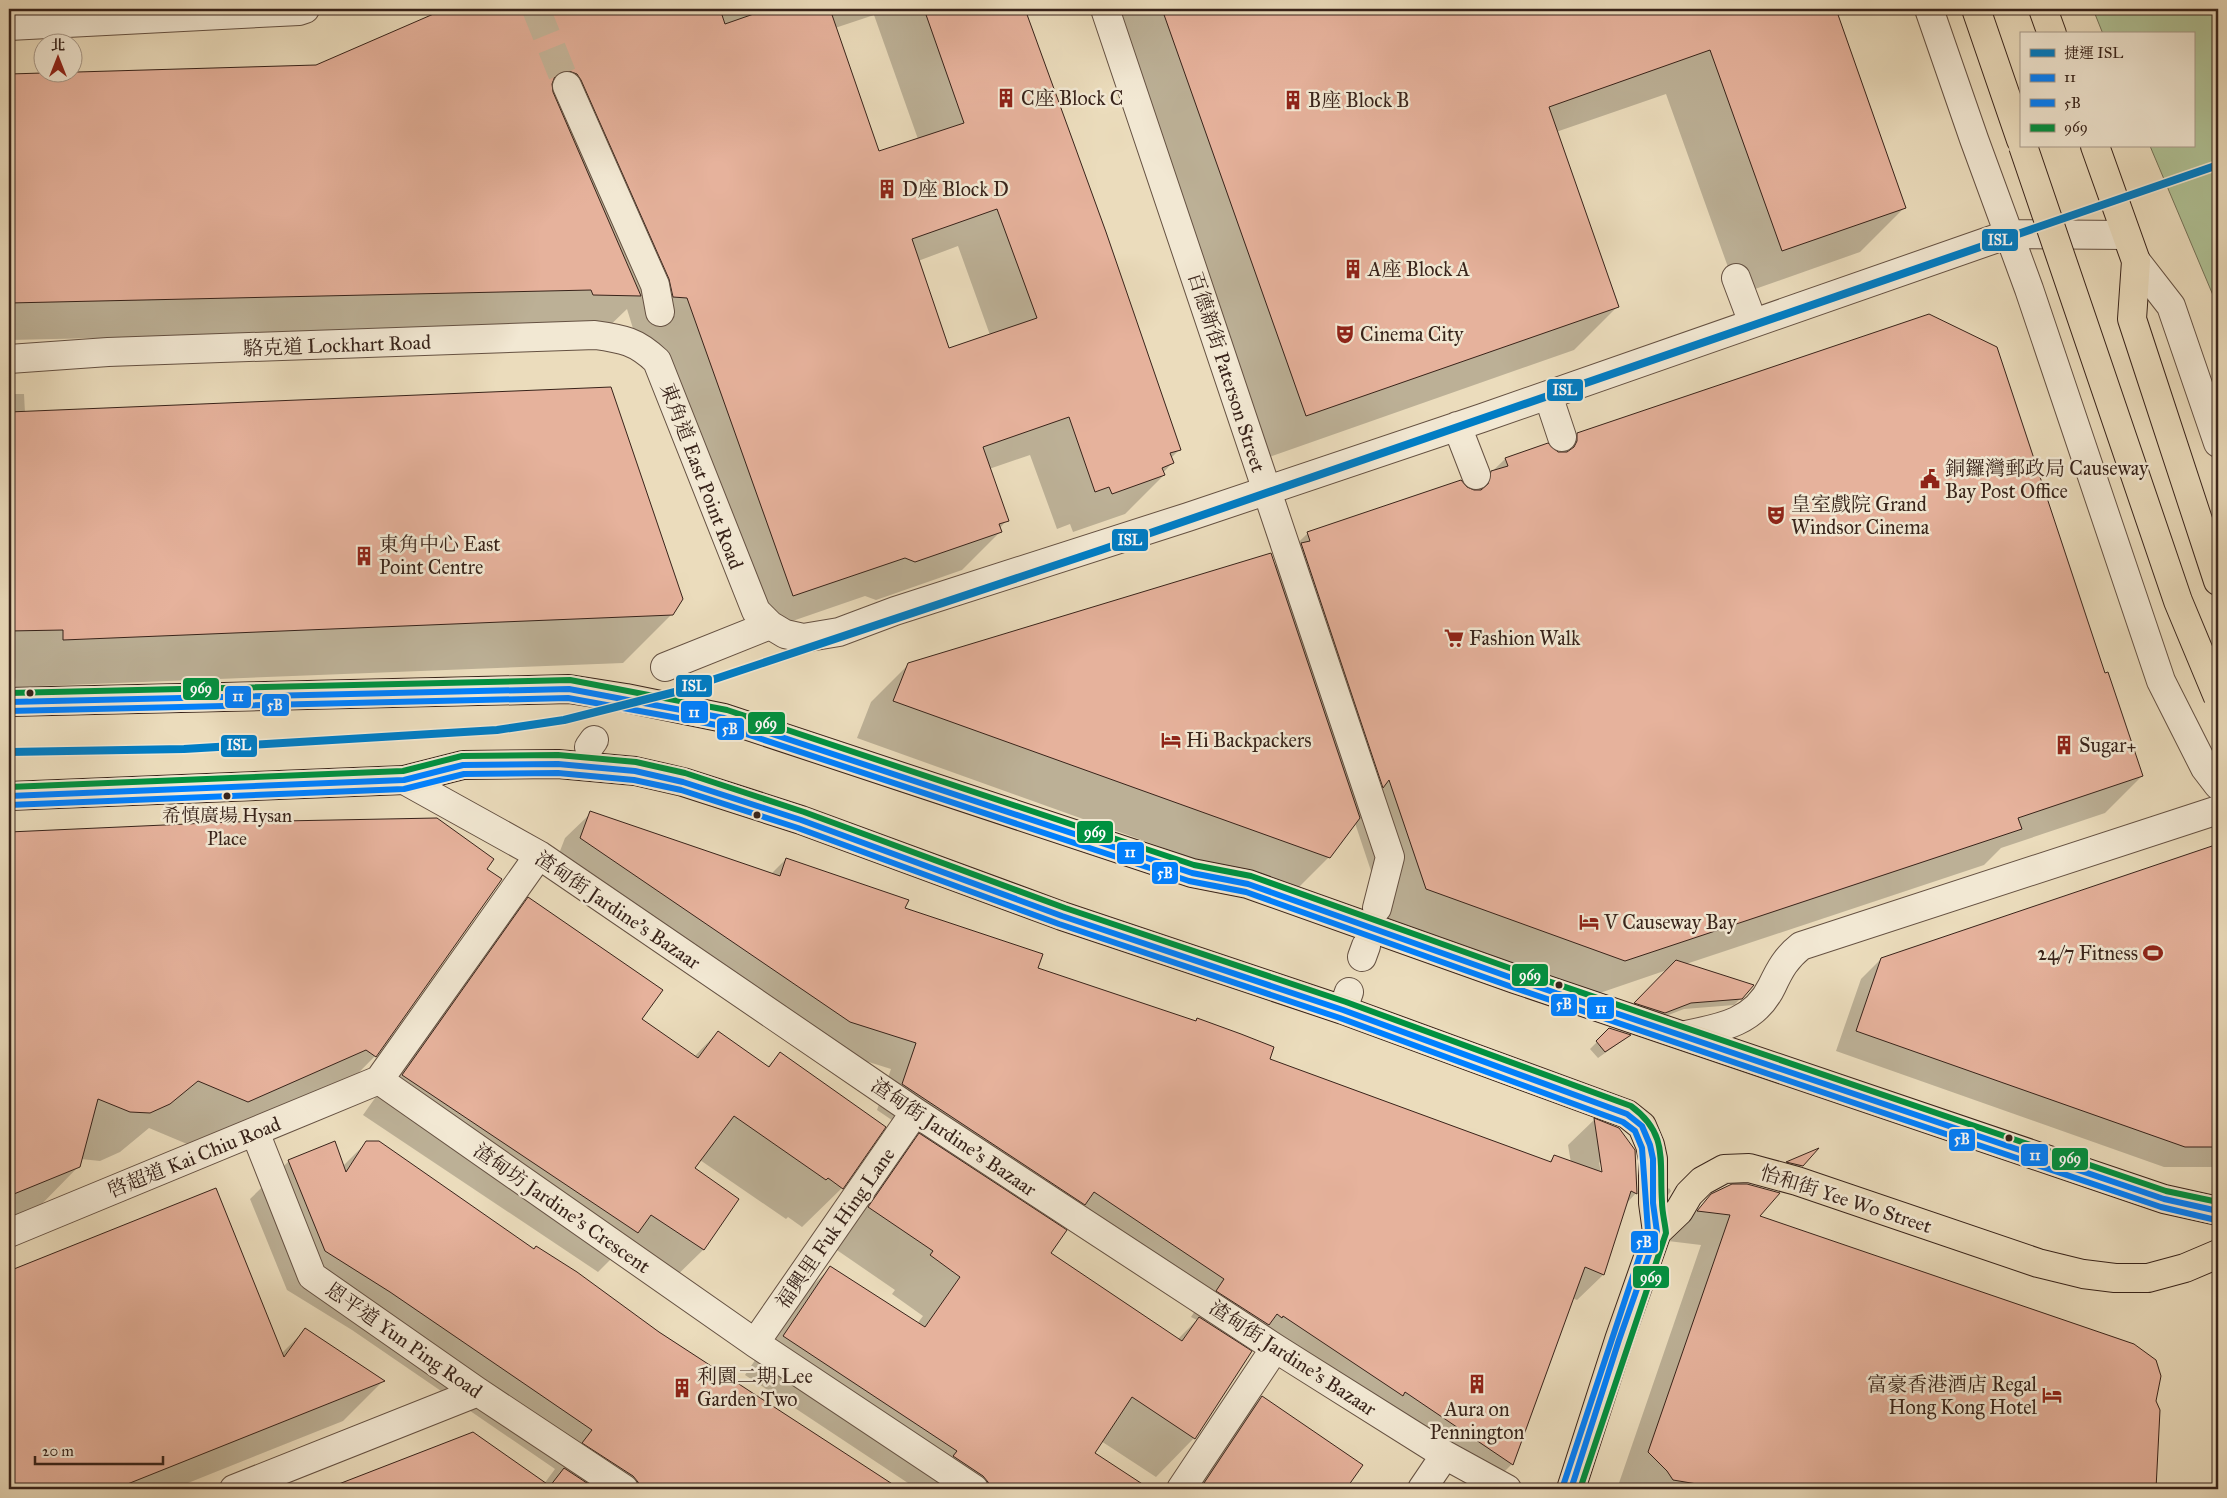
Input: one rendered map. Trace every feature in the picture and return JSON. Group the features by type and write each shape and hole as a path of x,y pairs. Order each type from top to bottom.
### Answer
{"main road":[{"path":"2044,9 2051,32"},
{"path":"1979,17 2020,137"},
{"path":"2024,148 2178,601 2218,697"},
{"path":"2096,148 2136,261 2132,319 2218,581"},
{"path":"9,702 569,689 705,713 773,733 1192,874 1248,884 1515,979 1685,1035 2164,1199 2218,1211"},
{"path":"9,796 404,780 463,765 558,764 635,771 683,782 808,823 1062,916 1342,1010 1627,1114 1642,1126 1650,1145 1653,1159 1653,1203 1657,1232 1619,1340 1571,1489"},
{"name":"怡和街 Yee Wo Street","path":"1657,1232 1679,1211 1689,1194 1702,1181 1724,1169 1749,1168 1832,1192 2038,1263 2083,1274 2115,1278 2148,1278 2184,1268 2218,1254"}],"street":[{"name":"百德新街 Paterson Street","path":"1105,9 1390,857 1378,908"},
{"path":"1929,9 2009,234 2162,682 2201,760 2218,785"},
{"path":"9,26 302,10"},
{"path":"567,86 655,285 660,312"},
{"path":"665,667 770,626 785,634 802,638 839,632 905,608 1457,426 2009,234 2126,235"},
{"path":"2136,261 2171,306 2218,443"},
{"path":"1736,278 1753,323"},
{"name":"駱克道 Lockhart Road","path":"9,359 108,352 595,335 622,338 642,346 658,361"},
{"name":"東角道 East Point Road","path":"658,361 747,591 756,611 770,626"},
{"path":"1548,394 1562,437"},
{"path":"1457,426 1476,475"},
{"name":"渣甸街 Jardine's Bazaar","path":"404,780 539,855 915,1112 1275,1348 1445,1455 1507,1489"},
{"path":"1685,1035 1721,1028 1745,1018 1761,1004 1779,968 1789,955 1801,946 2218,810"},
{"path":"379,1080 539,855"},
{"name":"啓超道 Kai Chiu Road","path":"9,1233 379,1080"},
{"name":"渣甸坊 Jardine's Crescent","path":"379,1080 755,1343 974,1489"},
{"name":"福興里 Fuk Hing Lane","path":"755,1343 915,1112"},
{"name":"恩平道 Yun Ping Road","path":"255,1132 312,1276 478,1392 624,1489"},
{"path":"1181,1489 1275,1348"},
{"path":"234,1489 478,1392"},
{"path":"1422,1489 1445,1455"}],"green space":[{"path":"2093,9 2218,9 2218,307 2151,148 2194,148 2194,32 2102,32"}],"building":[{"path":"445,9 720,9 725,24 768,9 830,9 879,151 964,123 924,9 1025,9 1106,232 1181,450 1170,453 1174,463 1162,468 1165,475 1112,494 1109,487 1095,492 1069,417 983,447 1009,521 999,524 1002,532 915,562 905,558 793,596 687,298 673,297 669,279 577,74 569,71 561,72 555,76 552,84 553,92 641,296 593,295 591,290 9,303 9,74 32,73 32,82 82,82 82,72 316,65","holes":["997,209 1037,318 949,348 912,239"]},
{"path":"1162,9 1836,9 1906,208 1782,251 1710,50 1549,107 1619,307 1306,416"},
{"path":"1929,314 1997,347 2105,673 2108,672 2143,776 2018,818 2022,829 1625,961 1426,889 1389,780 1383,788 1301,543 1310,541 1307,532 1461,480 1467,487 1481,490 1488,484 1491,471 1508,466 1505,458 1548,443 1558,452 1567,452 1574,447 1577,441 1577,433"},
{"name":"東角中心 East Point Centre","path":"611,387 683,599 673,615 63,640 63,630 9,631 9,537 11,537 9,412"},
{"path":"1271,553 1360,818 1330,858 893,701 908,663"},
{"path":"590,811 780,876 786,858 909,900 905,908 1043,954 1038,968 1196,1021 1197,1018 1241,1034 1274,1047 1270,1059 1551,1162 1554,1155 1602,1172 1594,1118 1619,1128 1635,1150 1637,1194 1631,1191 1604,1275 1585,1267 1513,1465 1405,1392 1403,1396 1283,1316 1282,1318 1277,1314 1269,1325 1216,1291 1224,1279 1094,1192 1085,1205 902,1084 916,1043 850,1022 580,838"},
{"name":"希慎廣場 Hysan Place","path":"437,818 494,859 487,869 502,879 376,1057 366,1050 248,1102 198,1081 170,1104 150,1113 130,1112 98,1099 80,1167 9,1196 9,832 231,822"},
{"path":"2218,844 2218,1147 2185,1147 1856,1031 1881,958"},
{"path":"528,897 663,990 642,1019 698,1058 718,1031 769,1067 780,1052 886,1127 843,1189 828,1178 826,1180 734,1116 695,1168 739,1199 704,1250 651,1215 638,1233 402,1075"},
{"path":"1676,960 1754,985 1742,999 1691,1003 1665,1013 1634,1003"},
{"path":"1609,1028 1631,1035 1605,1052 1596,1041"},
{"path":"919,1133 1067,1230 1051,1253 1182,1341 1199,1317 1252,1351 1195,1439 1132,1397 1095,1453 1150,1489 990,1489 988,1482 983,1476 953,1456 957,1451 783,1336 830,1266 925,1327 960,1277 930,1255 933,1251 868,1207"},
{"path":"335,1141 346,1172 366,1141 379,1141 534,1249 536,1246 577,1272 659,1332 900,1489 640,1489 638,1482 633,1476 582,1443 592,1430 390,1292 325,1251 288,1160"},
{"path":"1819,1148 1803,1166 1786,1162"},
{"path":"1732,1184 1747,1184 1780,1193 1760,1216 2134,1344 2156,1360 2161,1376 2156,1401 2160,1410 2156,1489 1727,1489 1673,1480 1667,1471 1648,1452 1730,1215 1697,1211 1711,1194"},
{"path":"216,1188 284,1357 305,1328 385,1381 115,1489 9,1489 9,1271"},
{"path":"1262,1396 1363,1465 1346,1489 1200,1489"},
{"path":"473,1432 550,1486 564,1468 596,1489 332,1489 331,1487"}],"tunnel":[{"path":"536,9 567,86"}],"metro line":[{"name":"ISL","path":"9,752 184,749 497,730 564,720 679,691 1101,550 2218,165"}],"transit line":[{"name":"969","path":"9,693 570,680 727,710 1194,865 1251,876 1518,971 2166,1191 2218,1202"},
{"name":"11","path":"9,702 569,689 724,718 1192,873 1248,884 1515,979 2164,1199 2218,1211"},
{"name":"5B","path":"9,711 568,698 722,726 1189,881 1246,892 1512,987 2161,1207 2216,1220"},
{"name":"969","path":"9,787 403,771 462,756 558,755 636,762 685,773 804,812 1065,908 1346,1002 1631,1106 1643,1116 1657,1138 1660,1149 1662,1206 1666,1233 1580,1489"},
{"name":"11","path":"9,796 404,780 463,765 558,764 635,771 683,782 801,820 1062,916 1343,1010 1627,1114 1642,1126 1650,1145 1653,1159 1653,1203 1657,1232 1619,1340 1571,1489"},
{"name":"5B","path":"9,805 404,789 464,774 558,773 634,780 681,790 798,828 1059,924 1340,1018 1623,1122 1635,1131 1642,1148 1648,1231 1563,1486"}],"place":[{"name":"C座 Block C","path":"1006,98"},
{"name":"B座 Block B","path":"1293,100"},
{"name":"D座 Block D","path":"887,189"},
{"name":"A座 Block A","path":"1353,269"},
{"name":"Cinema City","path":"1345,334"},
{"name":"銅鑼灣郵政局 Causeway Bay Post Office","path":"1930,479"},
{"name":"皇室戲院 Grand Windsor Cinema","path":"1776,515"},
{"name":"東角中心 East Point Centre","path":"364,556"},
{"name":"Fashion Walk","path":"1454,638"},
{"name":"Hi Backpackers","path":"1171,740"},
{"name":"Sugar+","path":"2064,745"},
{"name":"希慎廣場 Hysan Place","path":"227,796"},
{"name":"V Causeway Bay","path":"1589,922"},
{"name":"24/7 Fitness","path":"2153,953"},
{"name":"Aura on Pennington","path":"1477,1384"},
{"name":"利園二期 Lee Garden Two","path":"682,1388"},
{"name":"富豪香港酒店 Regal Hong Kong Hotel","path":"2052,1395"}]}
